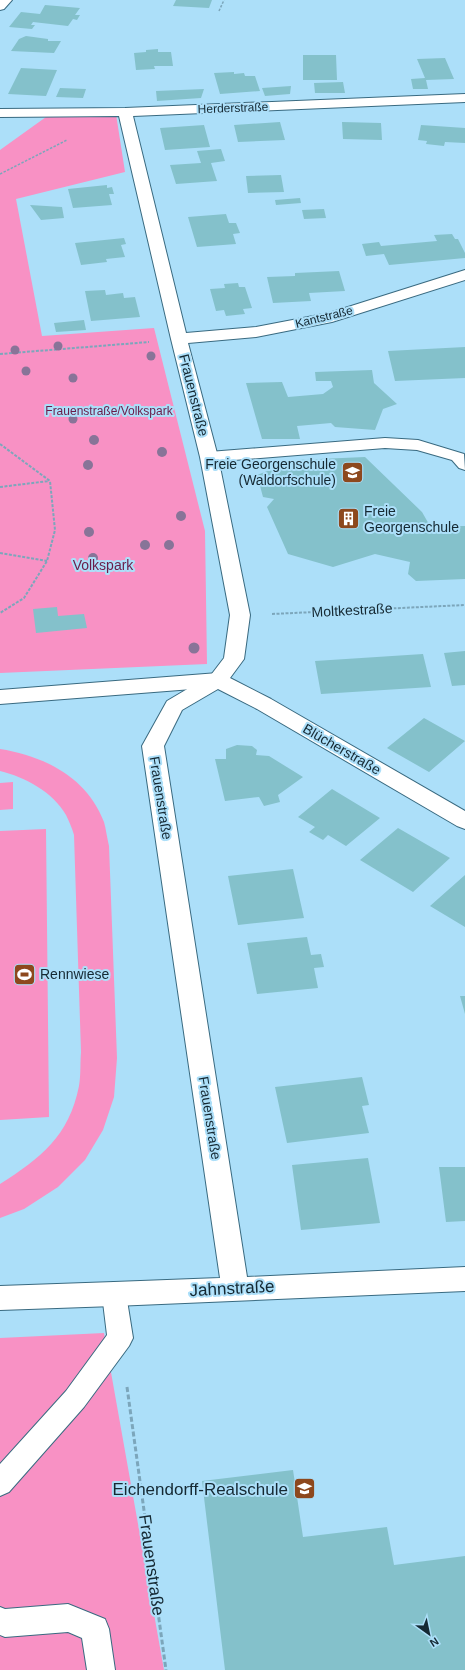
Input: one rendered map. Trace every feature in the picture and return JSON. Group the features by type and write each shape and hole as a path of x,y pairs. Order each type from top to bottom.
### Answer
{"street":[{"path":"0,6 6,0"},
{"name":"Herderstraße","path":"0,113 125,112 465,98"},
{"path":"408,101 465,107"},
{"name":"Frauenstraße","path":"125,112 179,339 210,456 240,615 234,659 218,680 174,706 153,746 236,1288"},
{"name":"Kantstraße","path":"179,339 256,332 332,317 465,275"},
{"path":"0,697 218,680"},
{"name":"Blücherstraße","path":"218,680 264,704 465,821"},
{"name":"Jahnstraße","path":"0,1298 465,1279"}],"lane":[{"path":"210,456 385,443 418,445 458,457 465,465"},
{"path":"0,1483 75,1399 120,1338 114,1294"},
{"path":"0,1621 5,1622 68,1618 95,1629 101,1670"}],"path":[{"path":"219,10 224,0"},
{"path":"0,174 70,139"},
{"path":"0,354 179,339"},
{"path":"0,444 50,481 55,530 47,561 24,598 0,614"},
{"path":"0,487 50,481"},
{"path":"0,553 47,561"},
{"name":"Moltkestraße","path":"240,615 465,605"},
{"name":"Frauenstraße","path":"120,1338 166,1670"}],"green space":[{"name":"Volkspark","path":"116,114 125,172 16,199 42,336 154,328 205,531 207,664 0,673 0,150 46,117"},
{"path":"0,749 32,757 48,763 62,771 87,793 104,822 109,846 117,1058 114,1097 103,1130 85,1160 58,1187 24,1209 0,1218 0,1184 40,1155 51,1144 68,1119 79,1086 81,1052 74,835 66,815 54,799 28,781 0,771"},
{"path":"13,782 13,809 0,810 0,783"},
{"name":"Rennwiese","path":"46,829 49,1117 0,1120 0,831"},
{"path":"104,1333 164,1670 0,1670 0,1338"}],"building":[{"path":"176,0 212,0 209,8 173,6"},
{"path":"45,5 80,8 75,15 80,15 77,20 73,19 68,26 33,22 31,25 35,25 32,29 9,27 21,12 40,14"},
{"path":"26,36 48,39 48,41 61,41 54,53 11,51 19,39"},
{"path":"158,49 158,52 171,52 173,66 154,66 155,69 136,70 134,53"},
{"path":"303,55 336,55 337,80 303,80"},
{"path":"445,58 454,79 426,80 428,89 413,89 411,79 425,78 417,59"},
{"path":"21,68 57,70 46,96 8,94"},
{"path":"234,72 234,74 244,73 245,76 255,76 260,91 220,94 214,73"},
{"path":"343,82 345,93 315,93 314,83"},
{"path":"291,86 290,94 265,96 262,88"},
{"path":"60,88 86,89 83,98 56,97"},
{"path":"204,89 201,98 157,101 156,91"},
{"path":"280,122 285,140 238,142 234,125"},
{"path":"342,122 381,123 382,140 343,139"},
{"path":"204,125 210,147 165,150 160,128"},
{"path":"421,125 465,128 465,143 445,142 444,146 426,144 427,141 418,140"},
{"path":"221,149 225,161 211,163 217,181 176,184 170,165 201,163 197,151"},
{"path":"281,175 284,192 248,193 246,176"},
{"path":"107,185 107,188 112,187 114,194 109,194 112,205 73,208 68,189"},
{"path":"300,198 301,203 276,205 275,200"},
{"path":"30,205 62,207 64,218 41,220"},
{"path":"324,209 326,218 304,219 302,210"},
{"path":"226,214 229,223 236,223 240,233 233,234 236,244 197,247 188,217"},
{"path":"452,234 455,239 458,239 465,253 465,258 389,265 384,254 366,256 362,244 379,242 381,246 437,241 434,235"},
{"path":"124,238 126,244 121,245 125,257 106,259 107,262 81,265 75,243"},
{"path":"339,271 345,291 309,293 311,301 273,303 267,277 295,276 295,273"},
{"path":"238,283 239,287 245,287 252,308 243,309 245,314 226,316 224,310 216,311 210,289 225,288 224,284"},
{"path":"105,290 106,295 123,293 124,298 135,297 140,317 91,321 85,291"},
{"path":"84,320 86,330 56,332 54,323"},
{"path":"465,347 465,378 395,381 388,351"},
{"path":"372,370 374,383 397,404 383,409 375,430 335,427 331,423 297,426 300,439 262,439 246,383 282,382 288,397 323,394 333,387 331,381 316,381 315,372"},
{"name":"Freie Georgenschule","path":"365,457 422,512 430,526 465,526 465,579 416,581 408,574 410,562 375,554 333,567 288,554 267,507 274,499 263,497 257,475 296,460"},
{"path":"57,607 58,616 84,614 87,628 36,633 33,609"},
{"path":"465,651 465,685 452,686 444,653"},
{"path":"423,654 431,687 321,694 315,661"},
{"path":"424,718 465,741 429,772 387,748"},
{"path":"237,745 252,746 257,750 256,755 269,756 303,777 278,795 280,802 264,806 259,797 225,801 215,759 226,759 226,749"},
{"path":"332,789 380,818 346,846 328,835 323,840 309,832 315,827 298,817"},
{"path":"398,828 450,858 413,892 360,860"},
{"path":"293,869 304,918 238,925 228,876"},
{"path":"465,875 465,927 430,906"},
{"path":"307,937 311,955 321,954 324,967 314,968 318,988 257,994 247,943"},
{"path":"460,996 465,996 465,1014"},
{"path":"362,1077 369,1105 362,1106 369,1133 287,1143 275,1087"},
{"path":"368,1158 380,1223 301,1230 292,1165"},
{"path":"439,1167 465,1167 465,1221 446,1222"},
{"path":"293,1470 303,1537 387,1527 394,1565 465,1556 465,1670 225,1670 202,1481"}],"place":[{"name":"Freie Georgenschule (Waldorfschule)","path":"352,472"},
{"name":"Freie Georgenschule","path":"349,519"},
{"name":"Rennwiese","path":"24,974"},
{"name":"Eichendorff-Realschule","path":"304,1489"}],"park label":[{"name":"Frauenstraße/Volkspark","path":"109,411"}]}
